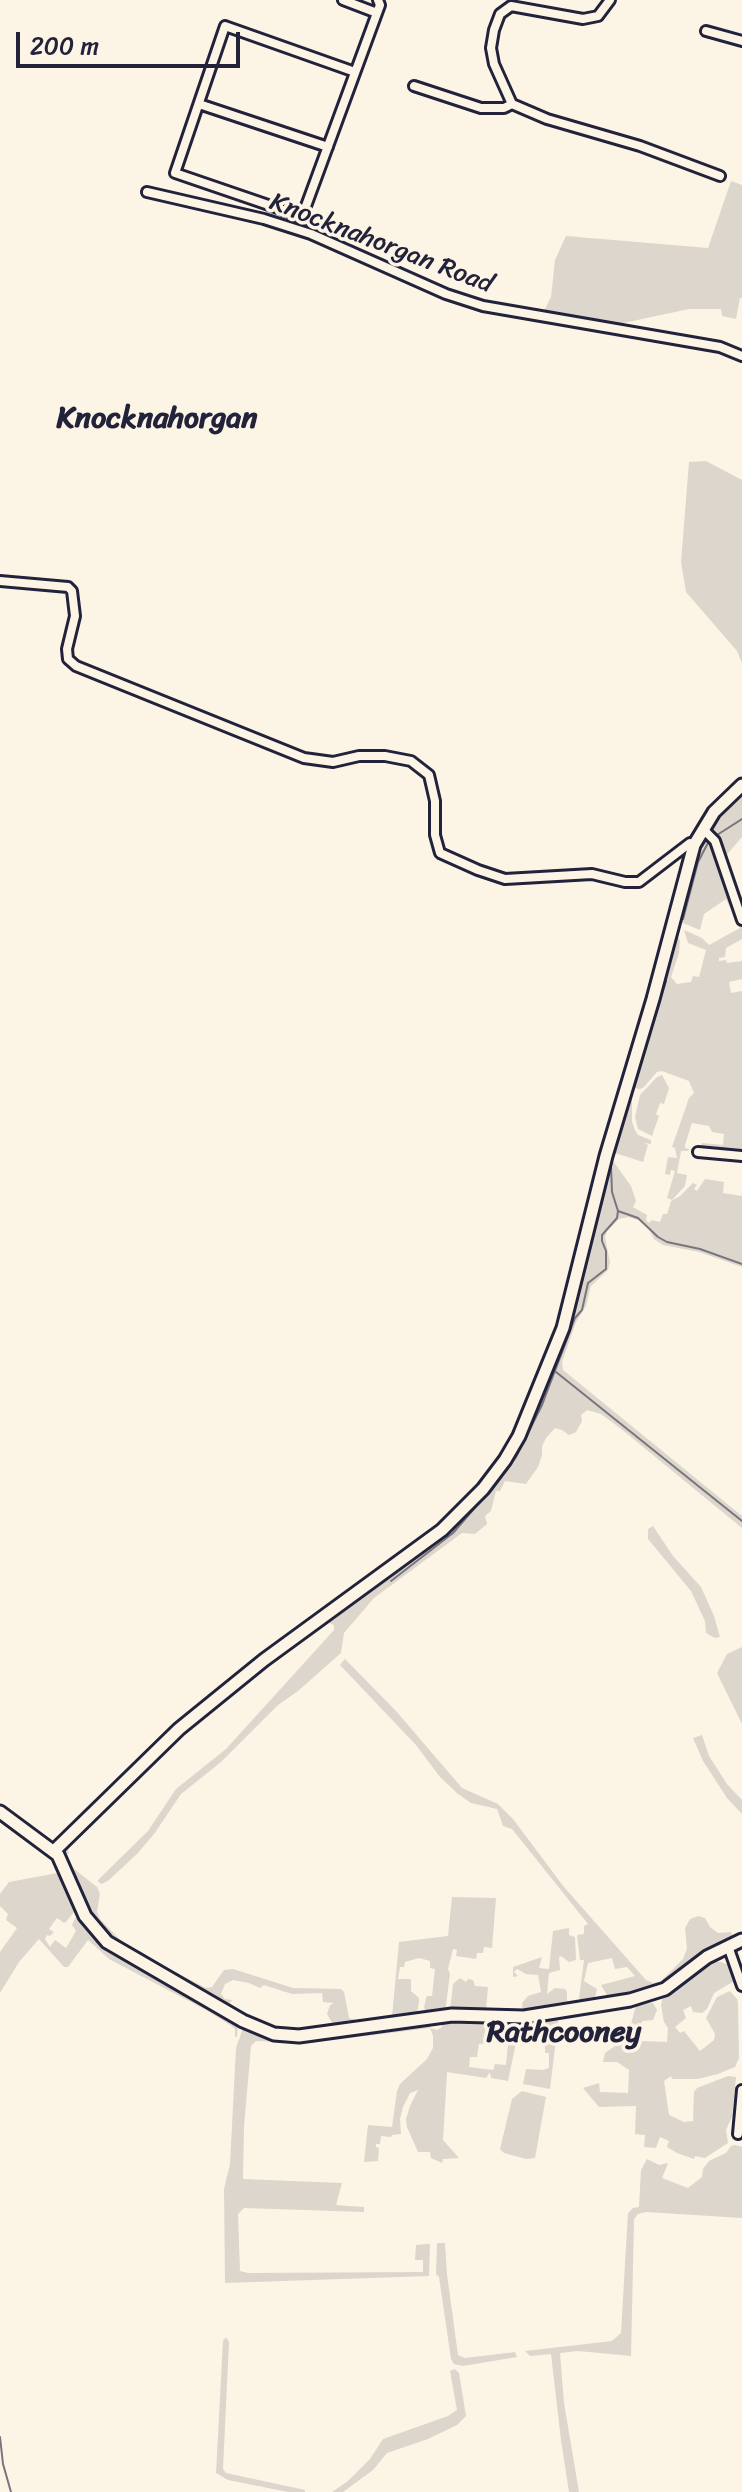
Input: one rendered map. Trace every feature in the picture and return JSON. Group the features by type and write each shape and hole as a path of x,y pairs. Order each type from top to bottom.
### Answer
{"street":[{"path":"343,0 377,13"},
{"path":"306,206 380,5 378,0"},
{"path":"610,0 598,16 583,19 511,6 500,14 491,48 494,64 512,104 547,119 640,146 720,176"},
{"path":"324,224 175,173 225,26 355,72"},
{"path":"706,31 742,41"},
{"path":"414,86 481,108 504,108 512,104"},
{"path":"199,104 328,147"},
{"name":"Knocknahorgan Road","path":"147,192 264,219 311,234 446,294 483,306 720,347 742,356"},
{"path":"0,581 68,587 72,591 75,616 67,649 68,659 76,666 304,758 333,762 359,756 385,756 411,761 429,775 435,801 435,835 440,853 478,870 505,879 592,874 639,882 690,843 694,845"},
{"path":"54,1851 179,1729 264,1660 442,1530 483,1489 505,1460 532,1406 567,1317 606,1156 653,999 694,845 714,812 742,785"},
{"path":"703,829 715,841 742,920"},
{"path":"698,1152 742,1156"},
{"path":"0,1812 54,1851 64,1866 85,1916 107,1942 243,2021 286,2036 447,2015 524,2017 630,2000 665,1989 707,1957 742,1940"},
{"path":"728,1946 742,1986"},
{"path":"738,2134 742,2090"}],"shaded area":[{"path":"731,181 742,185 742,298 736,319 722,316 721,309 689,309 600,328 543,313 551,297 555,260 566,236 708,248"},
{"path":"706,461 742,480 742,663 737,651 686,592 681,562 689,462"},
{"path":"742,788 742,837 723,859 713,819"},
{"path":"706,839 712,844 731,905 742,927 742,939 726,948 725,957 719,958 719,961 742,961 742,979 729,982 731,993 742,991 742,1153 701,1148 702,1143 723,1145 724,1134 712,1132 709,1126 692,1123 685,1145 689,1149 681,1151 677,1173 687,1175 685,1186 672,1200 667,1198 675,1171 665,1174 668,1157 677,1158 672,1147 689,1098 694,1093 689,1081 662,1071 657,1072 643,1088 632,1087 676,933 680,941 679,953 671,977 677,984 691,982 693,976 699,977 706,950 688,943 684,930 702,938 709,945 740,928 726,899 704,914 700,930 678,921 695,853"},
{"path":"662,1075 669,1088 664,1104 660,1103 656,1114 659,1116 652,1136 638,1129 635,1117 640,1095"},
{"path":"627,1099 632,1100 635,1130 638,1135 651,1140 651,1144 644,1143 648,1145 643,1162 615,1153 613,1147"},
{"path":"613,1161 631,1186 636,1201 633,1207 647,1215 649,1223 652,1220 660,1222 663,1214 667,1214 671,1201 693,1183 697,1185 694,1189 697,1191 705,1179 724,1182 723,1193 742,1196 742,1267 699,1252 663,1245 654,1239 641,1221 628,1217 619,1219 605,1237 610,1262 608,1270 591,1286 586,1306 576,1322 562,1362 563,1370 742,1516 742,1528 620,1428 601,1414 587,1410 581,1415 582,1421 576,1432 569,1435 555,1428 546,1438 538,1467 526,1484 505,1481 500,1491 496,1491 491,1511 485,1516 487,1524 475,1534 462,1533 374,1598 344,1633 341,1653 278,1705 221,1762 181,1794 137,1854 109,1880 102,1884 98,1882 148,1831 176,1789 226,1749 334,1630 334,1625 329,1623 281,1657 193,1725 67,1848 69,1853 62,1850 192,1722 486,1490 557,1355 608,1163"},
{"path":"653,1526 673,1556 701,1587 720,1637 706,1633 705,1621 691,1591 648,1539 648,1529"},
{"path":"742,1647 742,1724 717,1673 727,1654"},
{"path":"345,1659 396,1711 462,1788 498,1804 513,1819 564,1887 646,1980 660,1982 683,1959 687,1949 685,1928 690,1919 698,1916 705,1918 718,1933 731,1932 734,1939 657,1991 609,1999 601,1985 635,1976 627,1967 615,1969 612,1958 588,1963 584,1981 597,1989 594,2001 581,2003 584,1960 580,1960 577,1935 584,1934 584,1926 588,1924 512,1829 503,1826 497,1809 471,1803 440,1777 416,1745 340,1665"},
{"path":"702,1735 709,1756 727,1784 742,1800 742,1814 727,1798 703,1761 693,1738"},
{"path":"69,1865 97,1887 100,1919 129,1949 138,1950 206,1988 212,1987 224,1970 233,1969 293,1988 341,1989 349,2018 356,2020 392,2017 399,1942 448,1936 452,1897 496,1898 492,1948 484,1947 483,1953 477,1953 476,1959 456,1956 457,1950 453,1949 448,1969 445,2013 430,2016 424,2008 427,1996 432,1996 435,1969 430,1968 430,1961 419,1958 400,1967 398,1979 411,1979 411,1991 419,1998 416,2018 334,2026 327,2014 334,2003 323,2002 322,1993 292,1994 233,1980 225,1984 221,1994 225,1999 232,2000 226,2008 118,1947 92,1921"},
{"path":"63,1872 78,1907 66,1922 57,1918 49,1929 54,1932 45,1939 50,1947 55,1940 66,1948 76,1931 72,1925 74,1920 80,1913 115,1952 238,2023 237,2037 230,2025 109,1959 88,1940 68,1967 64,1967 39,1939 19,1962 0,1993 0,1952 17,1928 6,1920 8,1914 0,1906 0,1894 9,1882"},
{"path":"569,1928 569,1935 575,1937 576,1960 569,1962 559,1957 560,1970 549,1973 547,1994 555,1988 565,1989 567,2001 546,2005 546,2010 523,2014 522,2003 528,1996 541,1992 538,1975 517,1969 514,1972 518,1976 513,1977 513,1967 542,1957 539,1968 549,1969 553,1931"},
{"path":"710,1959 711,1962 731,1966 736,1980 714,1993 702,2013 693,2012 691,2006 683,2010 686,2018 675,2027 680,2033 684,2031 700,2051 714,2040 715,2034 706,2018 717,1997 730,1991 738,2003 739,2058 735,2067 718,2074 698,2079 672,2079 671,2076 664,2081 669,2115 684,2122 693,2121 694,2092 697,2088 728,2076 736,2077 732,2117 726,2130 728,2143 705,2158 695,2156 694,2159 667,2147 669,2141 660,2137 656,2148 644,2147 645,2135 635,2134 636,2106 599,2107 583,2088 599,2083 600,2092 628,2093 629,2070 617,2062 603,2062 605,2053 625,2039 636,2005 639,2004 653,2003 657,2010 653,2020 642,2021 641,2041 667,2042 668,2028 661,2005 663,1996"},
{"path":"460,1978 466,1982 473,1980 475,1986 488,1987 486,2010 515,2012 502,2014 450,2011 453,1984"},
{"path":"559,2014 550,2089 523,2084 526,2069 549,2068 549,2053 545,2053 545,2045 539,2044 530,2028 531,2020"},
{"path":"445,2019 515,2022 516,2026 500,2040 496,2038 495,2042 479,2044 477,2057 470,2057 469,2067 493,2070 495,2064 506,2065 509,2039 517,2029 508,2081 491,2078 490,2072 486,2078 447,2072 443,2140 459,2158 443,2159 442,2163 431,2158 430,2152 418,2152 406,2119 418,2090 410,2093 403,2107 401,2134 381,2136 380,2144 376,2144 379,2148 378,2161 364,2162 368,2125 392,2127 400,2084 427,2059 433,2048 430,2028 441,2028"},
{"path":"431,2023 430,2028 310,2043 256,2041 251,2046 243,2179 342,2183 336,2205 364,2207 364,2212 244,2208 238,2214 240,2271 423,2272 423,2260 415,2260 416,2245 430,2244 429,2276 225,2283 224,2189 230,2164 236,2048 243,2028 260,2034"},
{"path":"522,2091 546,2097 535,2158 526,2159 500,2149 512,2099"},
{"path":"735,2145 742,2147 742,2218 646,2212 634,2219 631,2356 578,2351 560,2353 564,2403 579,2492 569,2492 551,2354 530,2356 525,2351 612,2341 621,2333 628,2213 639,2207 641,2170 647,2159 659,2165 668,2163 662,2178 688,2188 702,2177 709,2161"},
{"path":"437,2243 445,2243 458,2355 465,2358 515,2352 517,2357 463,2366 454,2364 436,2274"},
{"path":"226,2337 229,2342 223,2469 226,2473 305,2492 288,2492 228,2480 216,2473 223,2341"},
{"path":"455,2369 459,2373 466,2416 457,2425 387,2453 373,2470 343,2492 332,2492 370,2459 383,2439 457,2410 450,2371"}],"waterway":[{"path":"717,835 742,819"},
{"path":"683,919 698,862 709,841"},
{"path":"655,1016 666,981"},
{"path":"634,1085 652,1025"},
{"path":"618,1138 629,1101"},
{"path":"391,1581 453,1533 516,1457 542,1405 575,1318 582,1310 588,1283 606,1269 602,1235 617,1218 618,1211 612,1192 611,1167"},
{"path":"618,1211 638,1218 667,1242 700,1249 742,1264"},
{"path":"556,1372 742,1521"},
{"path":"0,2437 11,2492"}],"district":[{"name":"Knocknahorgan","path":"157,419"},
{"name":"Rathcooney","path":"564,2033"}]}
